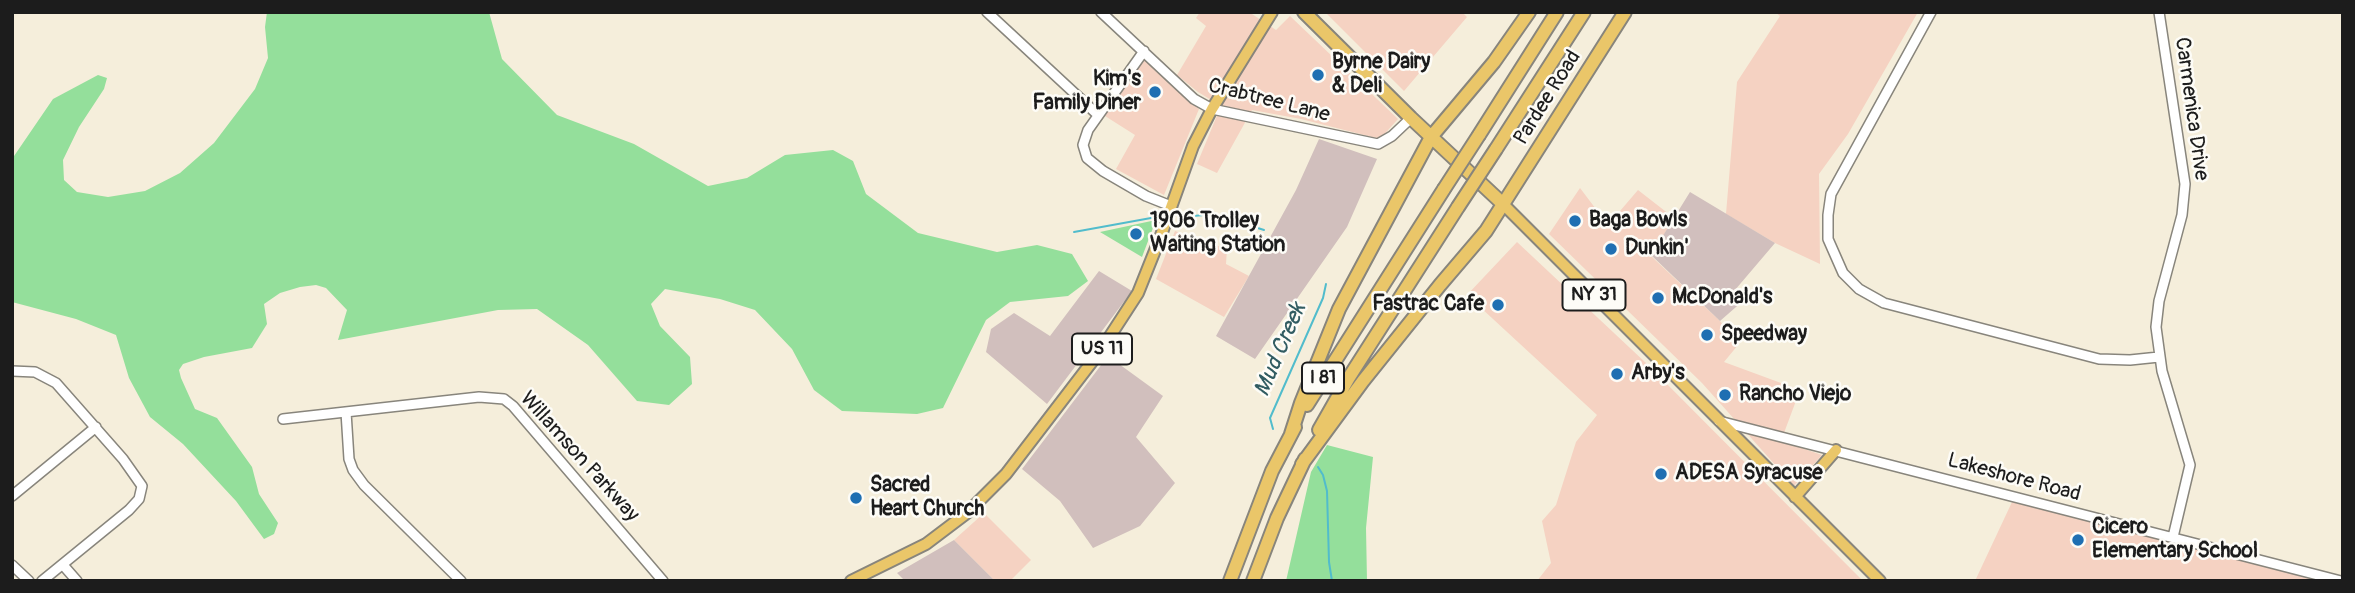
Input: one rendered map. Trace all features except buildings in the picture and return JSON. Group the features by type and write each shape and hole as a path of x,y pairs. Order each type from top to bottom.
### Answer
{"highway":[{"name":"NY 31","path":"1304,12 1501,202"},
{"path":"1291,434 1339,309 1431,137 1494,62 1529,12"},
{"name":"I 81","path":"1230,581 1272,471 1319,384 1557,12"},
{"name":"I 81","path":"1253,581 1277,518 1302,464 1348,379 1584,12"},
{"name":"Pardee Road","path":"1302,464 1363,381 1486,231 1501,202 1512,192 1622,12"}],"main road":[{"name":"US 11","path":"851,581 926,544 967,513 1006,474 1101,350 1138,293 1193,146 1212,109 1272,12"},
{"name":"NY 31","path":"1501,202 1880,581"},
{"path":"1795,497 1836,450"}],"street":[{"path":"987,12 1098,115"},
{"name":"Crabtree Lane","path":"1101,12 1194,99 1212,109 1378,144 1392,136 1411,118"},
{"path":"1931,12 1831,194 1828,239 1843,272 1859,289 1884,303 2099,359 2159,357"},
{"name":"Carmenica Drive","path":"2159,12 2185,184 2185,200 2157,312 2156,336 2159,357 2190,465 2172,537"},
{"path":"1144,51 1083,140 1087,158 1104,172 1146,196 1171,206"},
{"path":"12,371 34,372 56,383 96,427 142,486 141,494 129,510 42,581"},
{"name":"Willamson Parkway","path":"283,419 479,397 504,399 513,406 663,581"},
{"path":"346,412 349,458 353,470 364,485 461,581"},
{"name":"Lakeshore Road","path":"1719,421 2341,581"},
{"path":"12,496 96,427"},
{"path":"12,565 29,581"},
{"path":"63,565 77,581"}],"shaded area":[{"path":"1200,12 1249,12 1276,30 1290,16 1398,119 1380,139 1252,110 1217,173 1197,164 1221,106 1177,75 1206,26 1196,18"},
{"path":"1325,12 1462,12 1467,17 1404,91"},
{"path":"1775,12 1918,12 1848,134 1819,174 1820,264 1775,243 1726,214 1737,82 1780,16"},
{"path":"1143,57 1199,109 1164,195 1116,169 1135,135 1105,116"},
{"path":"1319,139 1377,159 1347,227 1255,359 1216,336 1296,190"},
{"path":"1580,188 1608,225 1638,190 1674,218 1651,256 1720,321 1738,345 1724,362 1800,390 1781,441 1822,455 1794,486 1702,383 1549,234"},
{"path":"1690,192 1775,243 1735,290 1744,300 1720,321 1651,255"},
{"path":"1175,231 1227,249 1226,264 1249,276 1224,317 1156,279"},
{"name":"ADESA Syracuse","path":"1517,242 1646,363 1863,581 1537,581 1551,563 1542,521 1556,505 1576,442 1597,415 1467,295"},
{"path":"1099,271 1132,291 1047,404 986,352 991,329 1014,313 1050,336"},
{"path":"1108,356 1163,396 1136,437 1175,483 1140,526 1093,548 1060,501 1022,469"},
{"name":"Cicero Elementary School","path":"2012,502 2311,578 2309,581 1975,581"},
{"path":"984,513 1031,560 1010,581 995,581 954,540"},
{"path":"954,540 995,581 905,581 897,573"}],"green space":[{"path":"267,12 489,12 502,59 557,115 634,144 708,186 747,178 785,155 833,150 853,161 866,194 918,233 997,252 1037,245 1072,254 1088,281 1068,296 1010,302 986,320 943,408 917,414 842,411 814,390 792,349 755,310 720,299 665,289 651,304 660,326 690,357 692,384 669,405 637,401 588,345 537,309 498,310 338,340 347,310 326,288 316,285 280,293 264,304 267,324 252,348 204,357 183,364 179,370 195,409 217,418 252,467 259,494 278,523 274,534 264,539 236,501 183,444 150,417 129,378 116,335 76,319 12,302 12,159 53,99 98,75 107,78 104,89 79,127 63,160 64,180 77,192 108,197 145,191 180,173 214,143 255,89 268,58 265,27"},
{"path":"1156,220 1142,257 1100,232"},
{"path":"1327,445 1373,457 1366,528 1367,581 1286,581 1311,472"}],"waterway":[{"name":"Mud Creek","path":"1183,217 1214,214 1264,230"},
{"name":"Mud Creek","path":"1074,232 1151,218"},
{"name":"Mud Creek","path":"1273,429 1270,418 1323,298 1326,284"},
{"name":"Mud Creek","path":"1318,467 1327,491 1332,581"}],"place":[{"name":"Byrne Dairy & Deli","path":"1318,75"},
{"name":"Kim's Family Diner","path":"1155,92"},
{"name":"Baga Bowls","path":"1575,221"},
{"name":"1906 Trolley Waiting Station","path":"1136,234"},
{"name":"Dunkin'","path":"1611,249"},
{"name":"McDonald's","path":"1658,298"},
{"name":"Fastrac Cafe","path":"1498,305"},
{"name":"Speedway","path":"1707,335"},
{"name":"Arby's","path":"1617,374"},
{"name":"Rancho Viejo","path":"1725,395"},
{"name":"ADESA Syracuse","path":"1661,474"},
{"name":"Sacred Heart Church","path":"856,498"},
{"name":"Cicero Elementary School","path":"2078,540"}]}
